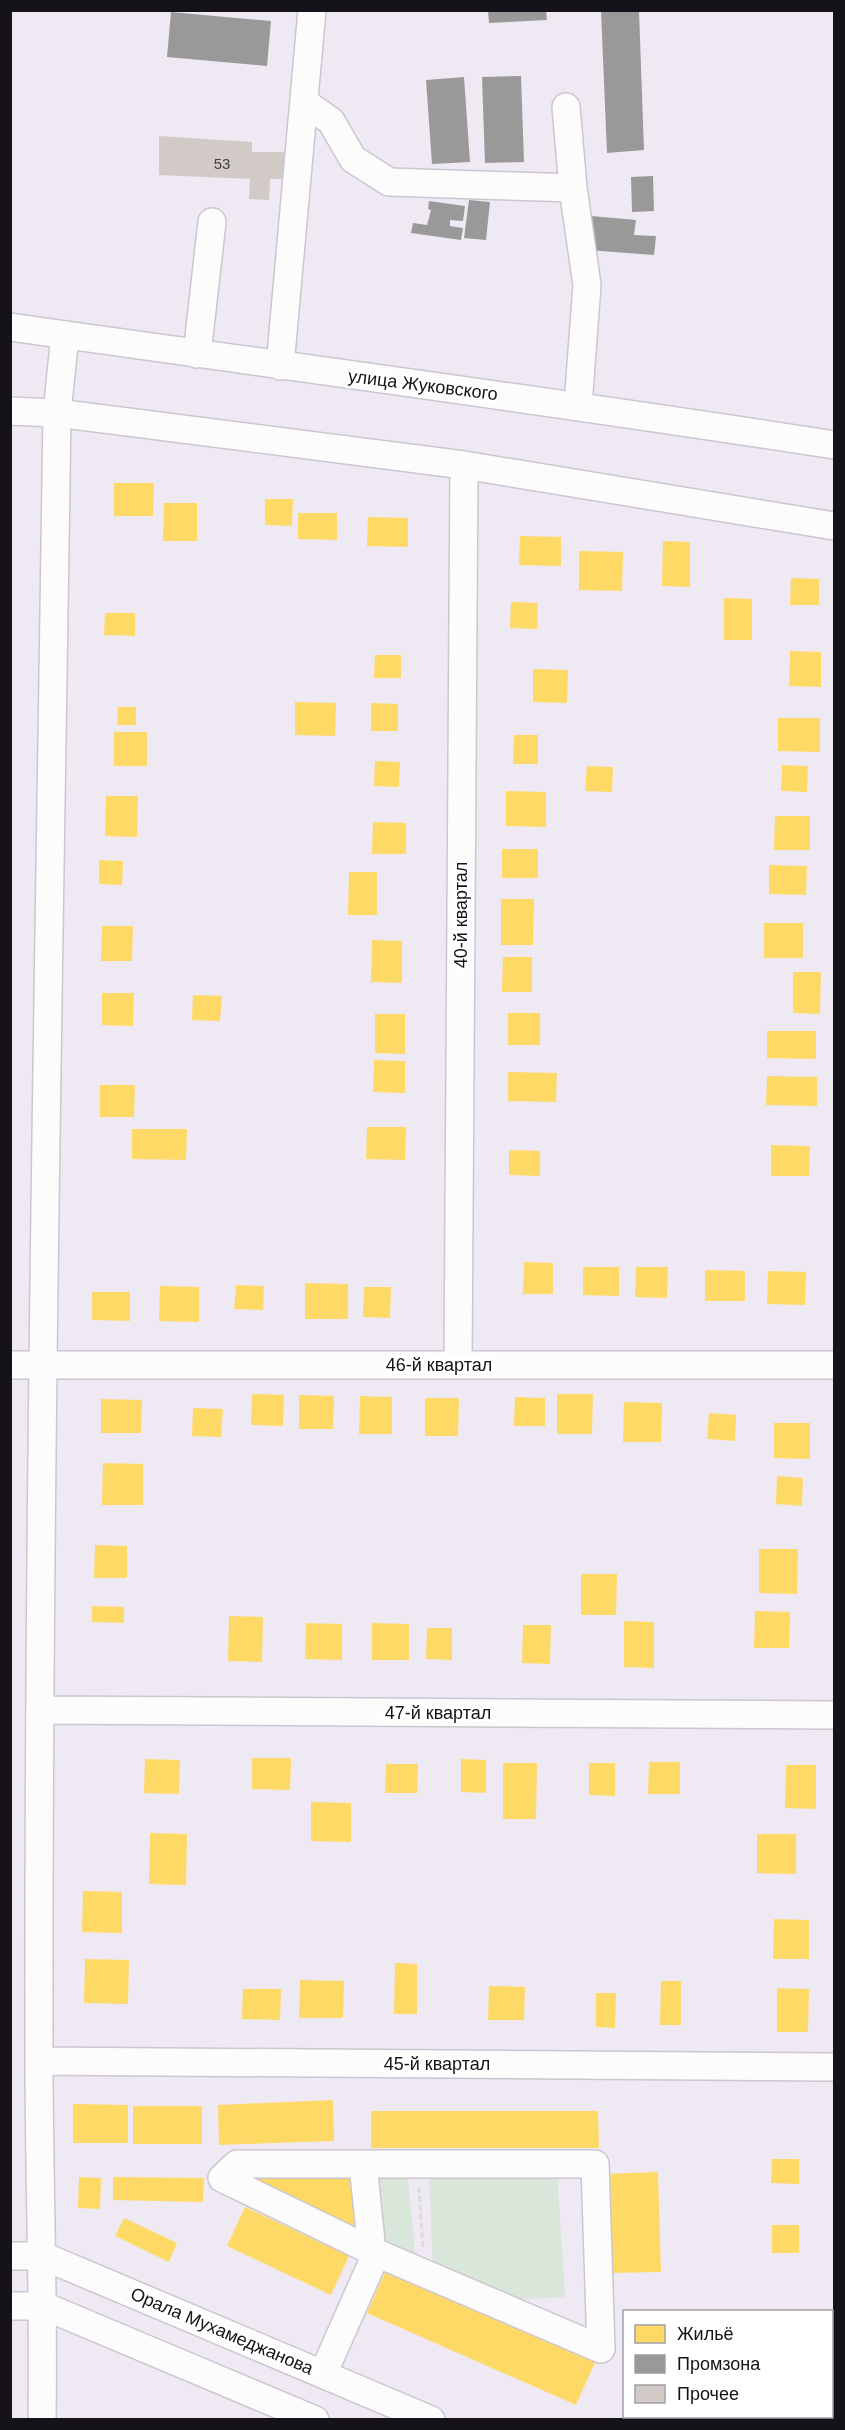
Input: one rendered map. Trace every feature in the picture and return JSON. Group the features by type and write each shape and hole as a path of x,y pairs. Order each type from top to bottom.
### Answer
{"street":[{"path":"280,366 312,10"},
{"path":"304,102 331,121 353,159 388,182 573,188"},
{"path":"566,107 573,188 587,285 578,405"},
{"path":"197,354 212,222"},
{"name":"улица Жуковского","path":"10,327 280,366 578,405 834,446"},
{"path":"42,2420 44,2306 39,2061 43,1365 57,413 65,335"},
{"path":"10,411 57,413 464,465 834,526"},
{"name":"40-й квартал","path":"458,1365 464,465"},
{"name":"46-й квартал","path":"10,1365 834,1365"},
{"name":"47-й квартал","path":"41,1710 834,1715"},
{"name":"45-й квартал","path":"39,2061 834,2067"},
{"path":"237,2164 363,2164 595,2164 601,2349 372,2251 222,2178 237,2164"},
{"path":"323,2374 373,2261 363,2164"},
{"name":"Орала Мухамеджанова","path":"10,2256 43,2256 431,2420"},
{"path":"10,2306 44,2306 315,2420"}],"path":[{"path":"417,2164 425,2274"}],"shaded area":[{"path":"407,2168 416,2262 380,2246 373,2171"},
{"path":"557,2171 565,2297 505,2300 433,2269 429,2175"}],"building: Жильё":[{"path":"114,483 154,483 153,516 114,516"},
{"path":"265,499 293,499 292,526 265,525"},
{"path":"164,503 197,503 197,541 163,541"},
{"path":"298,513 337,513 337,540 298,539"},
{"path":"368,517 408,518 408,547 367,546"},
{"path":"520,536 561,537 561,566 519,565"},
{"path":"663,541 690,542 690,587 662,586"},
{"path":"579,551 623,552 622,591 579,590"},
{"path":"791,578 819,579 819,605 790,605"},
{"path":"724,598 752,599 752,640 724,640"},
{"path":"511,602 538,603 537,629 510,628"},
{"path":"105,613 135,613 135,636 104,635"},
{"path":"790,651 821,652 821,687 789,686"},
{"path":"375,655 401,655 401,678 374,678"},
{"path":"533,669 568,670 567,703 533,702"},
{"path":"295,702 336,703 335,736 295,735"},
{"path":"371,703 398,704 398,731 371,731"},
{"path":"118,707 136,707 136,725 117,725"},
{"path":"778,718 820,718 820,752 778,751"},
{"path":"114,732 147,732 147,766 114,766"},
{"path":"514,735 538,735 538,764 513,764"},
{"path":"375,761 400,762 399,787 374,786"},
{"path":"782,765 808,766 807,792 781,791"},
{"path":"587,766 613,767 612,792 585,791"},
{"path":"506,791 546,792 546,827 506,826"},
{"path":"106,796 138,796 137,837 105,836"},
{"path":"775,816 810,816 810,850 774,850"},
{"path":"373,822 406,823 406,854 372,854"},
{"path":"502,849 538,849 538,878 502,878"},
{"path":"99,860 123,861 122,885 99,884"},
{"path":"769,865 807,866 806,895 769,894"},
{"path":"349,872 377,872 377,915 348,915"},
{"path":"501,899 534,899 533,945 501,945"},
{"path":"764,923 803,923 803,958 764,958"},
{"path":"102,926 133,926 132,961 101,961"},
{"path":"372,940 402,941 402,983 371,982"},
{"path":"503,957 532,957 532,992 502,992"},
{"path":"793,972 821,972 820,1014 793,1013"},
{"path":"102,993 134,993 133,1026 102,1025"},
{"path":"193,995 222,996 220,1021 192,1020"},
{"path":"508,1013 540,1013 540,1045 508,1045"},
{"path":"375,1014 405,1014 405,1054 375,1053"},
{"path":"767,1031 816,1031 816,1059 767,1058"},
{"path":"374,1060 405,1061 405,1093 373,1092"},
{"path":"508,1072 557,1073 556,1102 508,1101"},
{"path":"767,1076 817,1077 817,1106 766,1105"},
{"path":"100,1085 135,1085 134,1117 100,1117"},
{"path":"367,1127 406,1127 405,1160 366,1159"},
{"path":"132,1129 187,1129 186,1160 132,1159"},
{"path":"771,1145 810,1146 809,1176 771,1176"},
{"path":"509,1150 540,1151 540,1176 509,1175"},
{"path":"524,1262 553,1263 553,1294 523,1294"},
{"path":"583,1267 619,1267 619,1296 583,1295"},
{"path":"636,1267 668,1267 667,1298 635,1297"},
{"path":"705,1270 745,1271 745,1301 705,1301"},
{"path":"768,1271 806,1272 805,1305 767,1304"},
{"path":"305,1283 348,1284 348,1319 305,1319"},
{"path":"236,1285 264,1286 263,1310 234,1309"},
{"path":"160,1286 199,1287 199,1322 159,1321"},
{"path":"364,1287 391,1287 390,1318 363,1317"},
{"path":"92,1292 130,1292 130,1321 92,1320"},
{"path":"252,1394 284,1395 283,1426 251,1425"},
{"path":"557,1394 593,1394 592,1434 557,1434"},
{"path":"299,1395 334,1396 333,1429 299,1429"},
{"path":"360,1396 392,1397 392,1434 359,1434"},
{"path":"515,1397 545,1398 545,1426 514,1426"},
{"path":"425,1398 459,1398 458,1436 425,1436"},
{"path":"101,1399 142,1400 141,1433 101,1433"},
{"path":"624,1402 662,1403 661,1442 623,1442"},
{"path":"193,1408 223,1409 221,1437 192,1436"},
{"path":"709,1413 736,1415 735,1441 707,1439"},
{"path":"774,1423 810,1423 810,1459 774,1458"},
{"path":"103,1463 143,1464 143,1505 102,1505"},
{"path":"777,1476 803,1478 802,1506 776,1504"},
{"path":"95,1545 127,1546 127,1578 94,1578"},
{"path":"759,1549 798,1549 797,1594 759,1593"},
{"path":"581,1574 617,1574 616,1615 581,1615"},
{"path":"92,1606 124,1607 124,1623 92,1622"},
{"path":"755,1611 790,1612 789,1648 754,1648"},
{"path":"229,1616 263,1617 262,1662 228,1661"},
{"path":"624,1621 654,1622 654,1668 624,1667"},
{"path":"306,1623 342,1624 342,1660 305,1659"},
{"path":"372,1623 409,1624 409,1660 372,1660"},
{"path":"523,1625 551,1625 550,1664 522,1663"},
{"path":"427,1628 452,1628 452,1660 426,1659"},
{"path":"252,1758 291,1758 290,1790 252,1789"},
{"path":"145,1759 180,1760 179,1794 144,1793"},
{"path":"461,1759 486,1760 486,1793 461,1792"},
{"path":"649,1762 680,1762 680,1794 648,1794"},
{"path":"503,1763 537,1763 536,1819 503,1819"},
{"path":"589,1763 615,1763 615,1796 589,1795"},
{"path":"386,1764 418,1764 417,1793 385,1793"},
{"path":"786,1765 816,1765 816,1809 785,1808"},
{"path":"311,1802 351,1803 351,1842 311,1841"},
{"path":"150,1833 187,1834 186,1885 149,1884"},
{"path":"757,1834 796,1834 796,1874 757,1873"},
{"path":"83,1891 122,1892 122,1933 82,1932"},
{"path":"774,1919 809,1920 809,1959 773,1959"},
{"path":"85,1959 129,1960 128,2004 84,2003"},
{"path":"395,1963 417,1964 417,2014 394,2014"},
{"path":"300,1980 344,1981 343,2018 299,2018"},
{"path":"661,1981 681,1981 681,2025 660,2025"},
{"path":"489,1986 525,1987 524,2020 488,2020"},
{"path":"777,1988 809,1989 808,2032 777,2032"},
{"path":"243,1989 281,1989 280,2020 242,2019"},
{"path":"596,1993 616,1993 615,2028 596,2027"},
{"path":"333,2100 334,2141 219,2145 218,2105"},
{"path":"73,2104 128,2105 128,2143 73,2143"},
{"path":"133,2106 202,2106 202,2144 133,2144"},
{"path":"371,2111 598,2111 599,2148 371,2148"},
{"path":"772,2159 799,2159 799,2184 771,2183"},
{"path":"357,2169 367,2243 232,2176"},
{"path":"658,2172 661,2272 608,2273 605,2174"},
{"path":"79,2177 101,2178 100,2209 78,2208"},
{"path":"113,2177 204,2178 203,2202 113,2200"},
{"path":"245,2207 349,2256 331,2295 227,2246"},
{"path":"124,2218 177,2243 169,2262 115,2236"},
{"path":"772,2225 799,2225 799,2253 772,2253"},
{"path":"387,2268 596,2360 576,2405 367,2313"}],"building: Промзона":[{"path":"488,10 546,10 547,20 489,23"},
{"path":"601,11 639,11 644,150 607,153"},
{"path":"171,12 271,21 267,66 167,57"},
{"path":"521,76 524,162 485,163 482,77"},
{"path":"464,77 470,162 432,164 426,80"},
{"path":"653,176 654,211 632,212 631,177"},
{"path":"469,200 490,202 486,240 464,238"},
{"path":"429,201 465,206 463,221 450,220 450,226 463,228 461,240 411,233 413,223 427,225 431,210 428,209"},
{"path":"591,216 636,220 634,235 656,236 654,255 587,250"}],"building: Прочее":[{"path":"159,136 252,142 252,152 286,152 284,179 270,179 269,200 249,199 250,179 159,175"}]}
